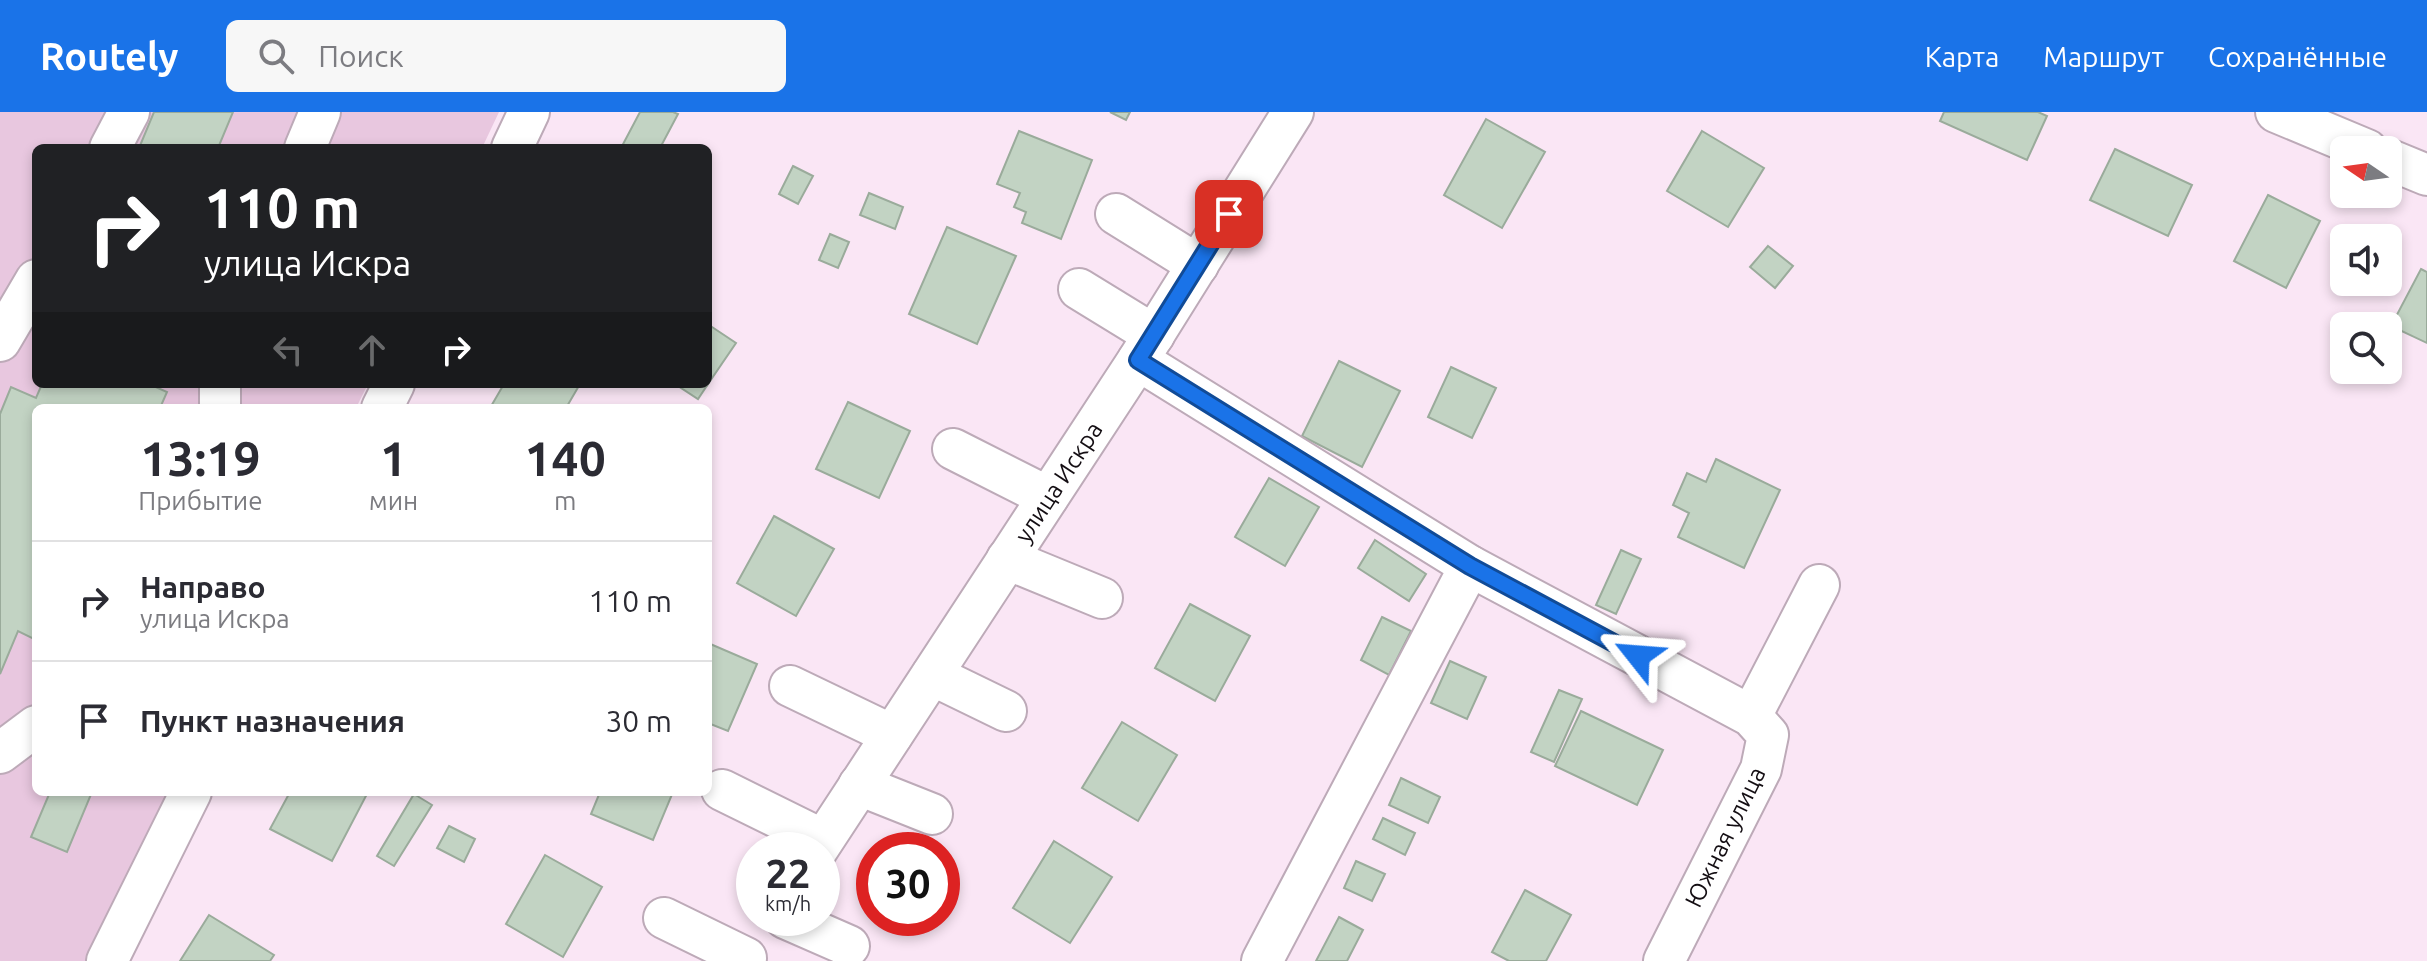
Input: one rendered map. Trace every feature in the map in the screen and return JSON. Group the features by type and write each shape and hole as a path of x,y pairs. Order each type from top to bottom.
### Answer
{"street":[{"path":"112,144 129,112"},
{"path":"307,144 320,112"},
{"path":"514,144 529,112"},
{"name":"улица Искра","path":"828,832 1146,348 1293,112"},
{"path":"2276,112 2333,136"},
{"path":"2402,165 2427,175"},
{"path":"1116,214 1198,265"},
{"path":"0,341 32,287"},
{"path":"1079,289 1146,348 1470,566 1751,716 1819,585"},
{"path":"953,449 1048,497"},
{"path":"1007,559 1102,598"},
{"path":"1262,961 1470,566"},
{"path":"932,675 1006,711"},
{"path":"790,686 892,735"},
{"name":"Южная улица","path":"1664,961 1761,769 1768,735 1751,716"},
{"path":"0,753 32,729"},
{"path":"859,785 932,814"},
{"path":"722,790 797,832"},
{"path":"107,961 189,796"},
{"path":"664,918 745,960 760,936"},
{"path":"826,936 849,946"}],"shaded area":[{"path":"0,112 499,112 484,144 32,144 32,388 366,388 358,404 32,404 32,796 169,796 89,961 0,961"}],"building":[{"path":"154,112 233,112 220,144 141,144"},
{"path":"640,112 678,114 662,144 623,144"},
{"path":"1110,112 1130,112 1126,120"},
{"path":"1944,112 2038,112 2047,116 2027,160 1940,121"},
{"path":"1486,119 1545,152 1502,228 1444,195"},
{"path":"1019,131 1092,160 1061,239 1022,223 1026,212 1014,207 1020,193 997,184"},
{"path":"1702,131 1764,168 1728,227 1667,191"},
{"path":"2115,149 2192,185 2168,236 2090,200"},
{"path":"793,166 813,176 798,204 779,194"},
{"path":"869,193 903,207 895,229 860,215"},
{"path":"2268,195 2320,221 2286,288 2234,261"},
{"path":"947,227 1016,256 977,344 909,314"},
{"path":"830,234 849,242 838,268 819,260"},
{"path":"1768,246 1793,266 1775,288 1750,267"},
{"path":"2421,269 2427,272 2427,343 2402,331 2402,312 2398,312"},
{"path":"712,327 736,343 712,378"},
{"path":"1339,361 1400,391 1362,467 1302,436"},
{"path":"1451,367 1496,388 1472,438 1428,417"},
{"path":"11,387 36,398 40,388 158,388 167,392 162,404 32,404 32,638 18,631 0,674 0,414"},
{"path":"502,388 578,388 568,404 492,404"},
{"path":"681,388 705,388 698,399"},
{"path":"848,402 910,431 879,498 816,469"},
{"path":"1716,459 1780,490 1744,568 1678,537 1689,513 1673,505 1687,473 1706,482"},
{"path":"1269,478 1319,507 1285,566 1235,537"},
{"path":"774,516 834,549 796,616 737,583"},
{"path":"1375,540 1426,574 1409,601 1358,568"},
{"path":"1621,550 1641,559 1616,614 1596,605"},
{"path":"1190,604 1250,636 1215,701 1155,668"},
{"path":"1382,617 1411,631 1389,675 1361,660"},
{"path":"712,645 757,664 728,731 712,725"},
{"path":"1450,661 1486,677 1467,719 1431,703"},
{"path":"1559,690 1582,699 1554,762 1531,752"},
{"path":"1581,711 1663,750 1637,805 1555,766"},
{"path":"1122,722 1177,755 1138,821 1082,788"},
{"path":"1401,778 1440,797 1428,823 1389,805"},
{"path":"48,796 90,796 67,852 31,837"},
{"path":"288,796 366,796 332,861 270,829"},
{"path":"413,796 432,805 394,866 377,856"},
{"path":"598,796 671,796 653,840 591,814"},
{"path":"1383,818 1415,833 1405,855 1373,839"},
{"path":"449,826 475,839 464,862 437,848"},
{"path":"1054,841 1112,877 1070,943 1013,908"},
{"path":"545,855 602,887 563,957 506,924"},
{"path":"1356,861 1385,874 1372,901 1344,888"},
{"path":"1525,890 1571,915 1546,961 1509,961 1492,952"},
{"path":"209,915 274,955 270,961 180,961"},
{"path":"1339,917 1363,930 1347,961 1316,961"}],"route":[{"path":"1229,214 1138,360 1470,566 1638,656"}]}
